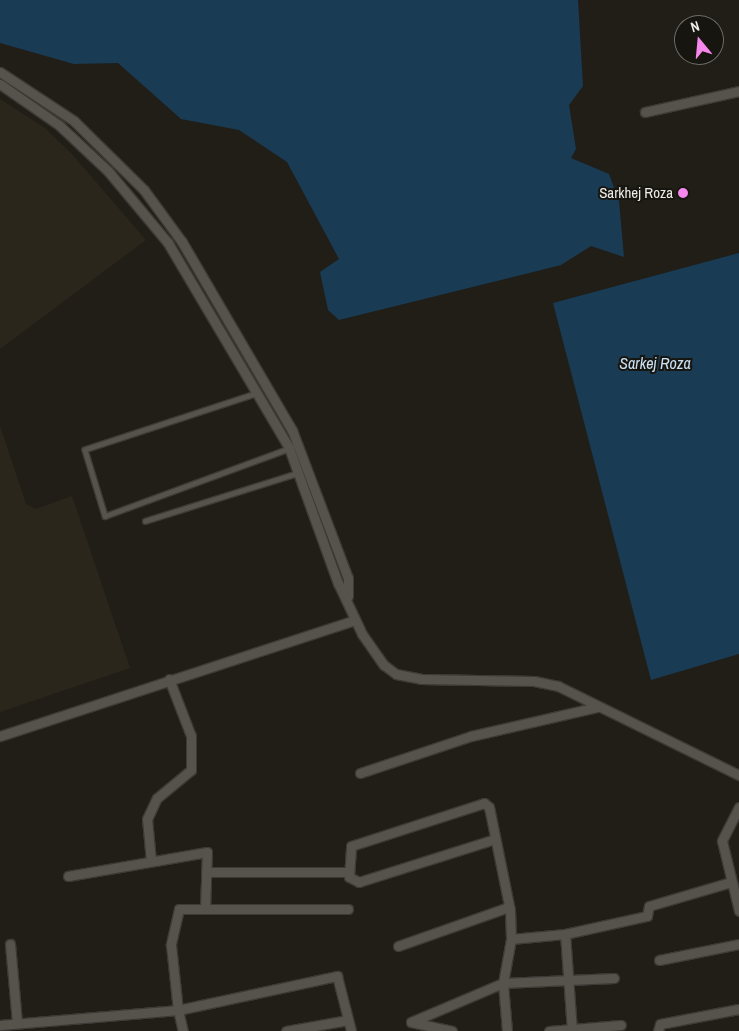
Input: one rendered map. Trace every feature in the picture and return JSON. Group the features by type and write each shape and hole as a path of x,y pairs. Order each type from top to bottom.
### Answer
{"street":[{"path":"0,72 74,121 126,170 156,204 178,237 243,342 298,445 348,578 348,596"},
{"path":"0,84 59,125 116,179 168,242 233,347 289,448 320,531 348,596 355,620 373,651 396,674 439,680 534,681 558,686 739,775"},
{"path":"645,112 739,91"},
{"path":"116,179 126,170"},
{"path":"144,211 156,204"},
{"path":"168,242 178,237"},
{"path":"233,347 243,342"},
{"path":"320,531 330,527"},
{"path":"0,736 169,679 355,620"},
{"path":"151,861 147,819 157,798 191,770 190,736 169,679"},
{"path":"360,773 471,736 598,707"},
{"path":"495,839 359,882 353,882 348,872 351,846 484,803 489,807 509,906 511,939 503,983 507,1031"},
{"path":"739,807 722,841 739,912"},
{"path":"68,876 207,852 205,908"},
{"path":"206,872 348,872"},
{"path":"511,939 565,934 647,916 649,906 731,882"},
{"path":"398,946 509,906"},
{"path":"183,1031 178,1010 171,945 179,909 348,909"},
{"path":"565,934 572,1029"},
{"path":"10,944 18,1023"},
{"path":"659,960 739,944"},
{"path":"0,1024 178,1010 337,976 351,1031"},
{"path":"452,1031 412,1022 503,983 614,978"},
{"path":"658,1031 660,1024 739,1010"},
{"path":"286,1031 348,1020"},
{"path":"548,1031 621,1025"}],"lane":[{"path":"260,393 85,450 104,516 298,445"},
{"path":"145,521 299,472"}],"shaded area":[{"path":"0,99 45,128 72,154 146,240 0,349"},
{"path":"0,426 26,504 36,509 72,496 130,668 0,712"}],"water":[{"path":"0,0 578,0 583,86 569,105 576,149 571,158 609,174 619,201 624,257 591,246 561,265 339,320 328,310 320,272 339,259 287,162 239,130 181,119 118,63 74,64 0,43"},
{"name":"Sarkej Roza","path":"739,253 739,654 651,680 553,303"}],"place":[{"name":"Sarkhej Roza","path":"683,193"}]}
